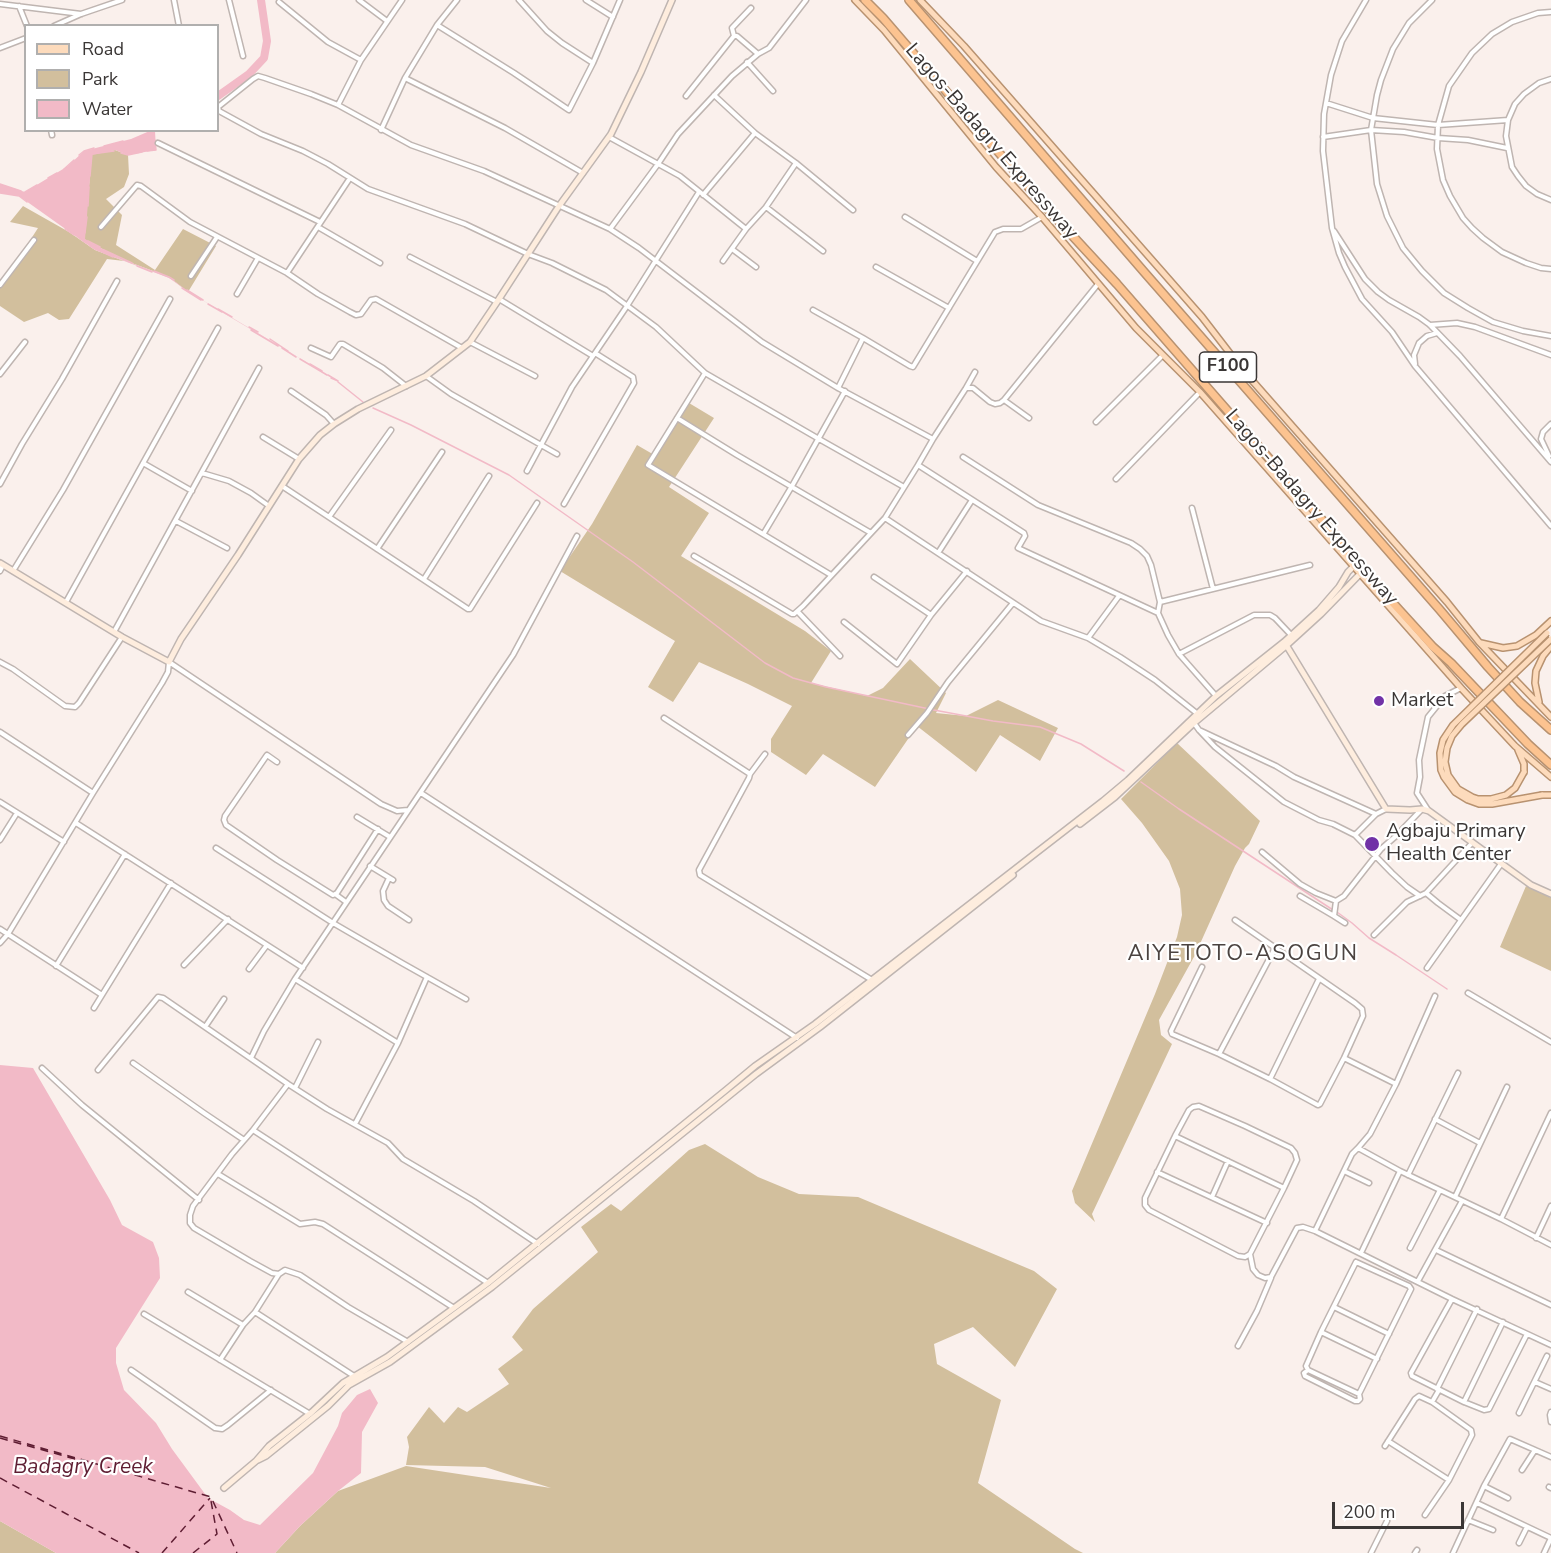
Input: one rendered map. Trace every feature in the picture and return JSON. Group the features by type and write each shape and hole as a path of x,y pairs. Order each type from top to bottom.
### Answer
{"highway":[{"name":"Lagos-Badagry Expressway","path":"865,0 884,18 1044,205 1117,284 1372,580 1433,647 1551,765"},
{"name":"Lagos-Badagry Expressway","path":"909,0 1433,601 1488,668 1520,702 1551,729"}],"main road":[{"name":"Lagos-Badagry Expressway","path":"855,0 884,30 996,167 1162,356 1200,392 1461,688 1515,746 1551,777"},
{"name":"Lagos-Badagry Expressway","path":"920,0 964,46 1202,317 1242,369 1448,603 1479,642 1551,717"},
{"path":"1479,642 1495,647 1517,646 1536,635 1551,621"},
{"path":"1549,631 1453,725 1443,740 1440,753 1443,777 1455,792 1468,800 1479,804 1492,804 1551,795"},
{"path":"1515,746 1524,764 1524,772 1515,788 1506,795 1491,799 1472,797 1458,789 1448,775 1447,748 1452,736 1551,639"},
{"path":"1540,707 1535,690 1535,678 1539,664 1551,646"}],"street":[{"path":"58,24 122,0"},
{"path":"174,0 179,24"},
{"path":"229,0 243,56"},
{"path":"359,0 387,21"},
{"path":"338,105 361,60 402,0"},
{"path":"381,130 405,78 437,25 457,0"},
{"path":"519,0 547,31 593,63"},
{"path":"586,0 613,17"},
{"path":"437,25 568,110 571,109 593,63 620,0"},
{"path":"0,943 8,934 93,792 162,683 168,672 169,662 181,639 299,459 320,435 334,424 358,409 426,376 470,342 559,206 609,137 641,72 672,0"},
{"path":"610,229 678,134 747,62 769,48 806,0"},
{"path":"1366,0 1342,41 1331,75 1326,103 1323,151 1336,246 1362,299 1392,332 1415,366 1551,526"},
{"path":"1432,0 1409,23 1393,49 1381,80 1373,118 1371,130 1377,184 1387,216 1403,248 1444,293 1493,322 1551,336"},
{"path":"279,2 328,42 361,60"},
{"path":"0,4 81,14"},
{"path":"19,6 26,24"},
{"path":"734,36 732,28 751,8"},
{"path":"1551,12 1538,13 1512,22 1492,33 1472,52 1449,86 1438,125 1437,149 1443,180 1449,196 1463,218 1483,238 1502,252 1526,263 1551,269"},
{"path":"734,36 758,54"},
{"path":"686,96 734,36"},
{"path":"0,48 24,39"},
{"path":"747,62 773,92"},
{"path":"219,106 258,76 338,105 411,146 484,171 610,229 655,260 762,342 838,388 933,439"},
{"path":"405,78 505,128 583,172"},
{"path":"1551,79 1539,83 1515,104 1508,120 1506,136 1512,167 1518,176 1526,186 1551,200"},
{"path":"714,95 755,133 853,210"},
{"path":"1326,103 1373,118 1438,125 1508,120"},
{"path":"219,111 261,134 328,164 368,189 465,224 606,290 656,327 705,373 904,487"},
{"path":"1323,137 1371,130 1468,140 1507,148"},
{"path":"527,471 572,387 655,260 701,193 755,133"},
{"path":"609,137 680,176 746,229"},
{"path":"158,143 320,222"},
{"path":"723,261 746,229 766,207 796,163"},
{"path":"287,273 350,178"},
{"path":"101,227 136,185 141,186 190,222 287,273 318,294 356,315 361,314 370,300 376,299 463,348"},
{"path":"766,207 823,251"},
{"path":"905,216 977,261"},
{"path":"813,310 913,367 995,232 1003,229 1021,229 1042,217"},
{"path":"318,228 380,263"},
{"path":"1332,228 1359,271 1378,291 1430,325 1460,356 1551,461"},
{"path":"191,276 217,237"},
{"path":"0,285 34,240"},
{"path":"732,249 756,267"},
{"path":"410,257 498,300 633,377 634,382 564,504"},
{"path":"237,294 258,258"},
{"path":"876,267 949,308"},
{"path":"0,484 117,281"},
{"path":"966,388 973,388 995,404 1004,400 1098,284"},
{"path":"13,571 63,490 170,298"},
{"path":"1430,325 1457,323 1475,327 1551,355"},
{"path":"66,602 218,327"},
{"path":"1415,366 1414,356 1419,343 1426,336 1438,333"},
{"path":"838,388 863,338"},
{"path":"0,374 25,342"},
{"path":"470,342 535,376"},
{"path":"311,348 331,357 340,344 343,344 383,368 406,387"},
{"path":"1096,422 1162,356"},
{"path":"114,632 259,368"},
{"path":"694,556 792,614 798,612 885,518 975,372"},
{"path":"705,373 648,465 831,574"},
{"path":"426,376 451,394 557,454"},
{"path":"291,390 326,415 334,424"},
{"path":"764,533 845,391"},
{"path":"1116,479 1200,392"},
{"path":"1004,400 1029,418"},
{"path":"677,418 871,533"},
{"path":"1551,424 1543,432 1541,439 1551,461"},
{"path":"329,517 392,430"},
{"path":"263,437 299,459"},
{"path":"377,549 442,453"},
{"path":"963,457 1038,504 1131,543 1140,549 1152,565 1160,602 1158,614 1179,654 1220,695"},
{"path":"143,463 192,491"},
{"path":"918,465 1024,532 1025,536 1018,548 1158,614"},
{"path":"202,473 229,481 268,506"},
{"path":"424,579 489,476"},
{"path":"282,486 466,609 470,609 537,503"},
{"path":"938,552 972,501"},
{"path":"1192,508 1214,589"},
{"path":"885,518 1041,621 1088,638 1120,657 1155,680 1199,715"},
{"path":"176,521 227,548"},
{"path":"251,1058 295,979 513,656 577,536"},
{"path":"1160,602 1310,565"},
{"path":"1,566 169,662 381,804 397,811 408,810"},
{"path":"1293,637 1328,601 1354,566"},
{"path":"844,622 897,664 931,615 967,571"},
{"path":"798,1040 1103,801 1220,695 1321,614 1359,575"},
{"path":"874,576 931,615"},
{"path":"1088,638 1119,596"},
{"path":"908,735 1013,603"},
{"path":"798,612 840,656"},
{"path":"1179,654 1254,615 1270,615 1293,637"},
{"path":"0,662 71,708 79,703 122,637"},
{"path":"1286,643 1386,809"},
{"path":"1461,688 1445,696 1428,717 1419,760 1420,777 1417,793 1426,810 1531,885 1551,894"},
{"path":"224,1488 256,1461 269,1446 349,1385 390,1362 728,1092 1114,797 1194,723 1199,715"},
{"path":"664,717 750,774"},
{"path":"1194,723 1215,747 1284,802 1355,835 1376,858 1420,896"},
{"path":"1199,730 1376,814"},
{"path":"0,732 93,792"},
{"path":"765,754 750,774 698,873 872,980"},
{"path":"277,762 267,755 225,816 224,823 268,854 346,902"},
{"path":"421,793 798,1040"},
{"path":"0,802 64,842"},
{"path":"1355,835 1376,814 1386,809 1426,810"},
{"path":"1336,902 1344,896 1381,849 1426,810"},
{"path":"0,840 17,813"},
{"path":"357,817 390,837"},
{"path":"76,823 303,968"},
{"path":"335,894 378,829"},
{"path":"1374,935 1407,902 1426,892 1472,843"},
{"path":"216,848 333,923 466,999"},
{"path":"1262,852 1300,884 1336,902"},
{"path":"56,966 125,854"},
{"path":"1426,968 1500,864"},
{"path":"370,866 391,879 383,891 384,900 388,906 409,920"},
{"path":"94,1008 171,883"},
{"path":"1426,892 1461,920"},
{"path":"1299,896 1335,915 1345,923"},
{"path":"1335,915 1336,902"},
{"path":"184,965 228,919"},
{"path":"1202,967 1171,1031 1175,1036 1219,1054 1318,1105 1322,1102 1363,1016 1362,1009 1235,920"},
{"path":"0,929 102,995"},
{"path":"249,969 267,945"},
{"path":"1219,1054 1275,948"},
{"path":"355,1124 398,1044 427,977"},
{"path":"295,979 398,1044"},
{"path":"1270,1079 1319,979"},
{"path":"1468,993 1551,1042"},
{"path":"1315,1231 1352,1154 1370,1134 1435,996"},
{"path":"98,1070 158,998 163,998 288,1084 388,1143 407,1162 474,1201 539,1244"},
{"path":"206,1027 224,999"},
{"path":"295,1088 318,1042"},
{"path":"1344,1058 1395,1084"},
{"path":"133,1063 244,1140"},
{"path":"42,1068 82,1105 199,1200"},
{"path":"1408,1175 1458,1072"},
{"path":"279,1274 272,1273 194,1228 190,1223 190,1215 194,1206 288,1084"},
{"path":"1455,1197 1506,1087"},
{"path":"1199,1106 1291,1148 1295,1153 1297,1160 1250,1254 1245,1257 1238,1256 1149,1210 1145,1205 1145,1198 1175,1136 1189,1110 1199,1106"},
{"path":"1501,1219 1551,1113"},
{"path":"1435,1119 1480,1143"},
{"path":"253,1130 488,1283"},
{"path":"1175,1136 1284,1188"},
{"path":"1358,1148 1551,1245"},
{"path":"1212,1197 1228,1161"},
{"path":"1344,1171 1368,1183"},
{"path":"1360,1253 1400,1171"},
{"path":"1157,1172 1267,1223"},
{"path":"218,1174 300,1224 315,1222 323,1224 457,1309"},
{"path":"1410,1248 1440,1190"},
{"path":"1418,1281 1462,1201"},
{"path":"1536,1238 1551,1206"},
{"path":"1238,1346 1297,1228 1304,1227 1551,1345"},
{"path":"312,1415 343,1383 387,1357 492,1287 539,1244"},
{"path":"1436,1250 1551,1305"},
{"path":"1250,1254 1253,1269 1258,1275 1265,1278 1271,1277"},
{"path":"1308,1370 1304,1373 1305,1376 1358,1401 1359,1394 1411,1288 1409,1286 1356,1262 1307,1362 1308,1370 1359,1394"},
{"path":"1374,1270 1378,1262"},
{"path":"220,1360 279,1274 285,1270 300,1275 348,1307 408,1342"},
{"path":"188,1292 243,1325"},
{"path":"1452,1299 1411,1373 1412,1376 1464,1402 1484,1410 1489,1409 1527,1334"},
{"path":"1334,1307 1389,1334"},
{"path":"1432,1402 1477,1310"},
{"path":"255,1312 354,1376"},
{"path":"144,1314 312,1415"},
{"path":"1464,1402 1503,1322"},
{"path":"1321,1332 1377,1359"},
{"path":"1519,1413 1547,1356"},
{"path":"131,1370 215,1428 222,1429 271,1390"},
{"path":"1535,1382 1551,1389"},
{"path":"1385,1446 1419,1396 1432,1402 1472,1430 1472,1435 1449,1479 1425,1515"},
{"path":"1551,1412 1551,1422"},
{"path":"1453,1553 1484,1486 1510,1439 1551,1457"},
{"path":"1388,1441 1449,1479"},
{"path":"1522,1470 1535,1450"},
{"path":"1484,1486 1508,1498"},
{"path":"1477,1503 1551,1538 1544,1553"},
{"path":"1468,1520 1492,1530"},
{"path":"1371,1553 1387,1521"},
{"path":"1519,1543 1527,1527"}],"green space":[{"path":"115,150 128,155 129,174 124,187 106,199 122,215 116,245 155,270 183,229 216,246 188,292 169,277 121,259 84,239 92,154"},
{"path":"23,206 69,232 95,250 124,261 107,259 69,319 59,320 48,313 24,322 0,306 0,287 38,228 10,222"},
{"path":"689,403 714,418 669,487 709,513 681,556 805,631 831,651 811,683 867,696 883,688 910,659 946,693 936,713 966,716 998,700 1058,728 1040,761 1000,735 976,772 917,726 875,787 823,754 806,775 771,752 771,739 792,706 699,662 673,702 648,687 675,641 560,571 592,524 637,445 656,456"},
{"path":"1177,743 1260,821 1235,866 1195,955 1159,1020 1161,1035 1172,1044 1092,1214 1095,1222 1075,1203 1072,1191 1155,994 1177,937 1182,915 1180,889 1169,861 1142,823 1121,799"},
{"path":"1526,886 1551,898 1551,971 1500,947"},
{"path":"705,1144 758,1177 799,1194 858,1197 1034,1271 1057,1289 1015,1367 973,1327 934,1344 937,1364 1001,1400 978,1483 1083,1553 275,1553 338,1491 406,1466 551,1488 485,1467 406,1465 409,1447 407,1437 429,1407 444,1423 458,1407 467,1412 509,1384 498,1369 523,1350 512,1337 533,1309 598,1252 581,1227 611,1204 621,1211 689,1150"},
{"path":"0,1521 56,1553 0,1553"}],"water":[{"path":"147,132 155,132 156,150 128,155 115,150 92,155 85,239 121,259 169,277 188,291 169,278 95,250 19,196 0,193 0,184 25,192 68,166 84,151 131,139"},
{"path":"198,297 338,381 225,314"},
{"name":"Badagry Creek","path":"0,1065 33,1068 110,1200 122,1225 153,1242 159,1258 160,1278 116,1348 116,1363 124,1390 156,1423 208,1498 244,1520 260,1525 313,1473 338,1426 342,1413 357,1395 370,1389 378,1403 362,1432 361,1473 300,1526 275,1553 56,1553 0,1521"}],"waterway":[{"path":"219,95 249,74 264,58 267,41 261,0"},
{"path":"147,151 156,150 155,140"},
{"path":"104,146 123,141"},
{"path":"79,155 94,148"},
{"path":"90,176 92,154 114,151"},
{"path":"121,153 128,155 142,152"},
{"path":"64,169 74,160"},
{"path":"48,178 57,173"},
{"path":"0,184 21,191"},
{"path":"25,192 37,185"},
{"path":"88,206 89,187"},
{"path":"0,193 19,196 27,202"},
{"path":"85,233 87,217"},
{"path":"65,229 74,235"},
{"path":"78,237 86,243"},
{"path":"88,241 100,247"},
{"path":"90,246 113,257"},
{"path":"104,250 132,263"},
{"path":"137,266 152,272"},
{"path":"154,271 174,280"},
{"path":"182,288 201,300"},
{"path":"187,290 203,300"},
{"path":"208,304 222,312"},
{"path":"218,309 232,317"},
{"path":"249,327 258,332"},
{"path":"251,330 278,346"},
{"path":"270,339 288,351"},
{"path":"282,348 296,357"},
{"path":"300,359 327,375"},
{"path":"310,364 322,371"},
{"path":"328,375 338,381 331,378"},
{"path":"338,382 363,402"},
{"path":"373,408 509,475 633,562 765,663 793,678 934,710 1040,727 1081,744 1124,771"},
{"path":"1141,782 1333,910"},
{"path":"1337,912 1369,938 1447,989"}],"ferry route":[{"path":"0,1436 211,1497 237,1553"},
{"path":"0,1438 82,1461"},
{"path":"0,1478 139,1553"},
{"path":"162,1553 210,1498"},
{"path":"193,1553 217,1534 211,1501"}],"place":[{"name":"Market","path":"1379,701"},
{"name":"Agbaju Primary Health Center","path":"1372,844"}],"district":[{"name":"AIYETOTO-ASOGUN","path":"1243,955"}]}
